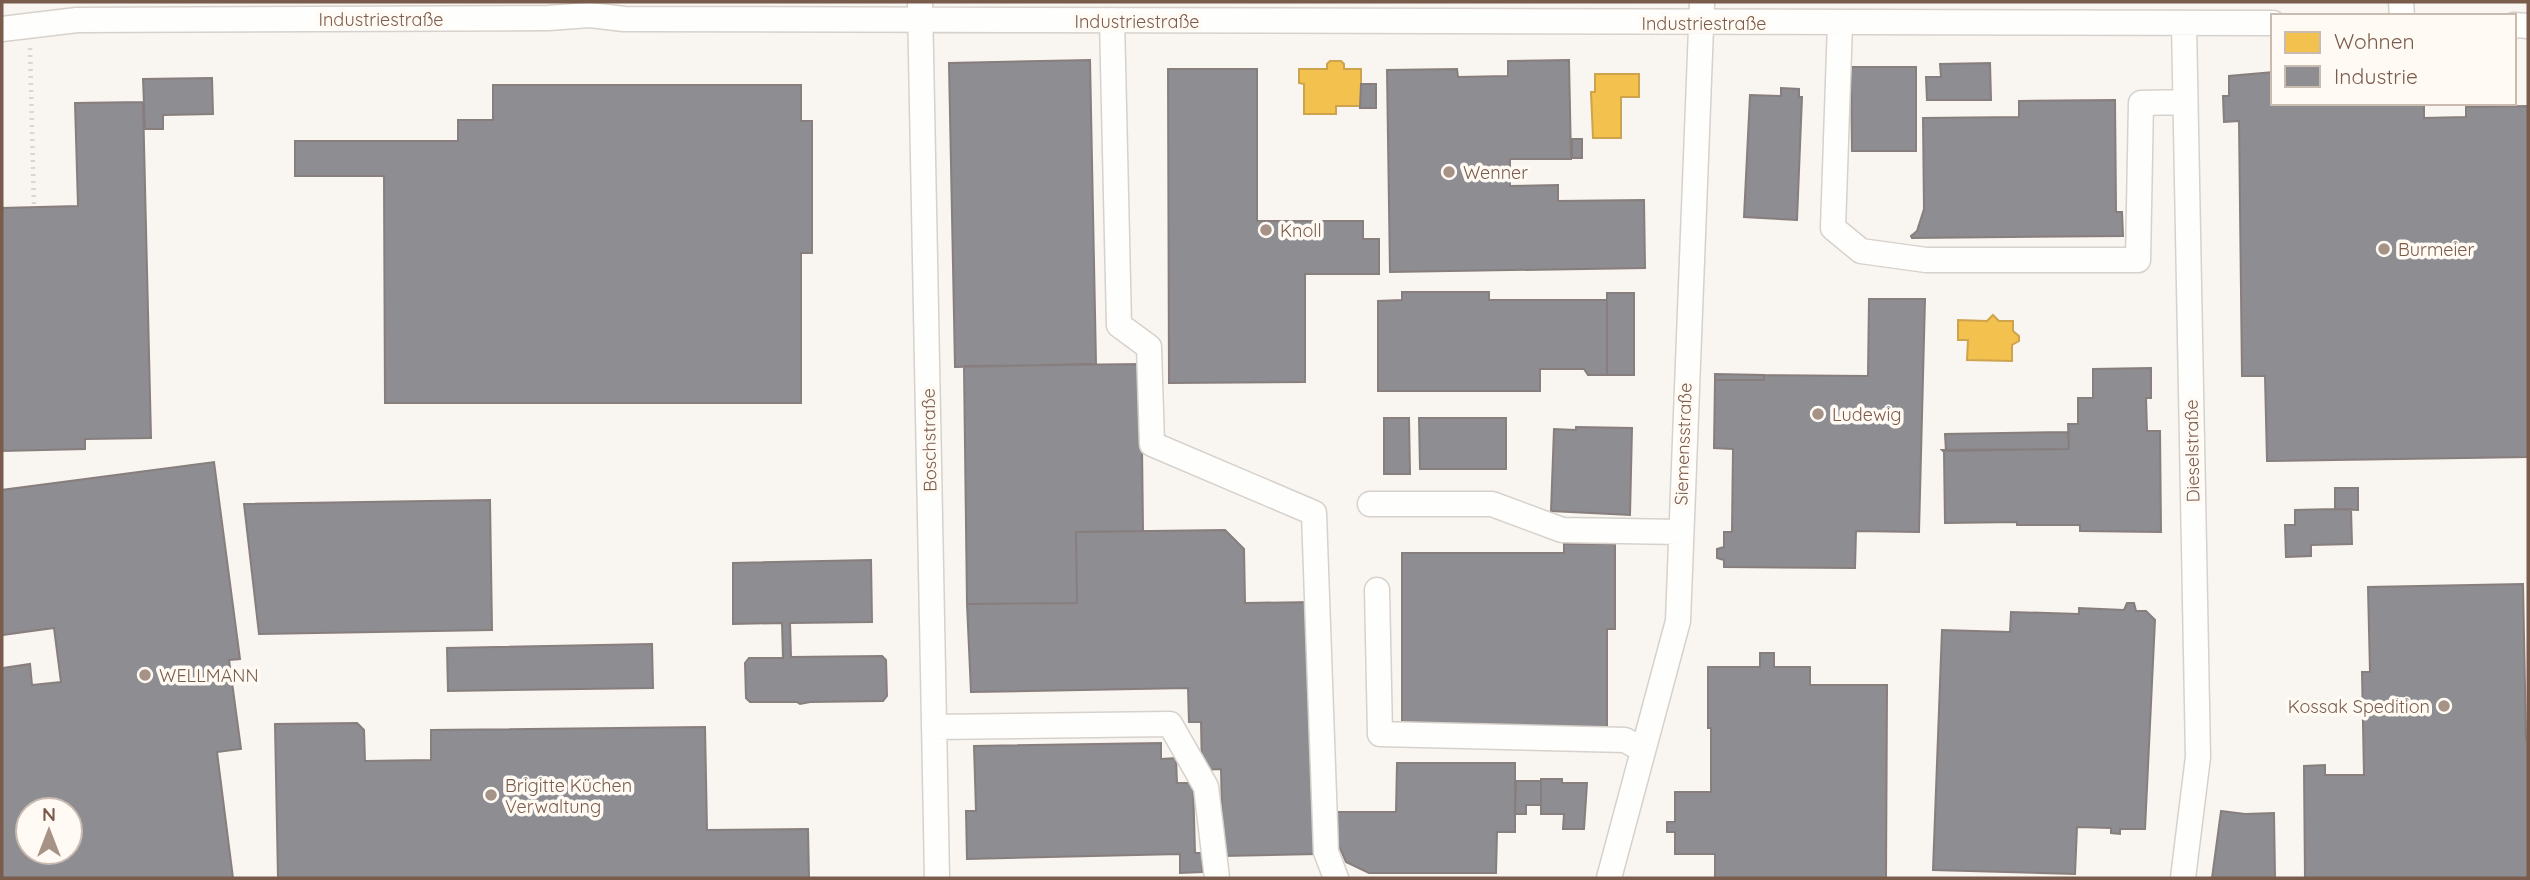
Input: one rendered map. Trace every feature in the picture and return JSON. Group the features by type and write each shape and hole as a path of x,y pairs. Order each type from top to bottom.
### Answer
{"street":[{"name":"Industriestraße","path":"2,29 77,20 548,18 590,15 624,19 920,11 1112,20 1444,12 1702,13 1840,23 2094,13 2184,23 2271,23"},
{"name":"Boschstraße","path":"920,11 937,878"},
{"name":"Siemensstraße","path":"1609,878 1678,621 1679,532 1702,13"},
{"path":"1112,20 1119,325 1149,347 1152,444 1314,513 1326,852 1336,878"},
{"path":"1840,23 1833,228 1861,251 1926,260 2138,260 2141,103 2185,102"},
{"name":"Dieselstraße","path":"2183,878 2198,757 2184,23"},
{"path":"1370,504 1492,504 1562,530 1679,532"},
{"path":"1377,590 1380,734 1625,740 1643,750"},
{"path":"934,727 1170,724 1206,787 1217,878"}],"path":[{"path":"30,26 34,207"}],"building: Wohnen":[{"path":"1330,61 1341,61 1344,69 1361,69 1361,106 1336,106 1336,114 1304,114 1304,84 1299,83 1299,69 1327,69"},
{"path":"1595,74 1639,74 1639,97 1621,97 1621,138 1593,138 1591,92 1595,92"},
{"path":"1993,315 1999,321 2013,321 2013,331 2019,336 2019,341 2012,345 2012,361 1967,360 1968,340 1958,340 1958,320 1987,321"}],"building: Industrie":[{"path":"1090,60 1096,364 955,367 949,63"},
{"name":"Wenner","path":"1569,60 1571,159 1510,159 1510,186 1558,185 1558,201 1644,200 1645,268 1390,272 1387,70 1457,69 1458,77 1508,76 1508,61"},
{"path":"1990,63 1991,100 1927,100 1926,77 1941,77 1940,64"},
{"path":"1851,67 1916,67 1916,151 1852,151"},
{"name":"Knoll","path":"1168,69 1257,69 1257,221 1363,221 1363,239 1379,239 1379,274 1305,274 1305,382 1169,383"},
{"name":"Burmeier","path":"2271,72 2271,105 2424,105 2424,118 2466,117 2466,107 2528,106 2528,457 2267,461 2265,376 2242,376 2239,121 2224,122 2223,96 2229,96 2229,76"},
{"path":"212,78 213,114 163,115 163,129 145,129 143,79"},
{"path":"1361,84 1376,84 1376,108 1360,108"},
{"path":"493,85 801,85 801,121 812,121 812,253 801,253 801,403 385,403 384,176 295,176 295,141 458,141 458,120 493,120"},
{"path":"1781,88 1799,89 1799,97 1802,97 1797,220 1744,217 1750,95 1781,96"},
{"path":"2115,100 2116,212 2122,212 2123,236 1912,238 1924,209 1923,118 2019,117 2019,101"},
{"path":"143,102 151,438 85,439 85,449 2,451 2,208 78,206 75,103"},
{"path":"1572,139 1582,139 1582,158 1572,158"},
{"path":"1402,292 1489,292 1489,300 1607,300 1607,375 1588,375 1584,369 1540,369 1540,391 1378,391 1378,301 1402,300"},
{"path":"1607,293 1634,293 1634,375 1607,375"},
{"name":"Ludewig","path":"1869,299 1925,299 1919,532 1856,531 1855,568 1724,567 1724,560 1717,558 1717,549 1724,547 1724,532 1732,532 1733,449 1714,448 1715,380 1764,380 1764,375 1868,376"},
{"path":"1141,364 1143,531 1076,532 1077,603 967,604 964,366"},
{"path":"2151,368 2151,398 2146,398 2147,431 2160,431 2161,532 2080,531 2080,525 2017,525 2017,522 1945,523 1942,450 2069,449 2068,424 2078,424 2078,398 2093,398 2093,369"},
{"path":"1715,374 1764,375 1764,380 1715,380"},
{"path":"1384,418 1409,418 1410,474 1384,474"},
{"path":"1419,418 1506,418 1506,469 1420,469"},
{"path":"1576,427 1632,428 1630,515 1551,511 1554,429 1576,430"},
{"path":"2068,432 2069,449 1946,451 1945,434"},
{"name":"WELLMANN","path":"214,462 240,659 229,660 241,749 217,752 233,878 2,878 2,668 30,664 32,685 61,682 54,628 2,635 2,490"},
{"path":"2335,488 2358,488 2358,510 2335,509"},
{"path":"490,500 492,630 259,634 244,504"},
{"path":"2351,509 2352,544 2311,545 2311,556 2286,557 2285,525 2295,525 2295,510"},
{"path":"1225,530 1244,549 1245,603 1313,602 1317,854 1223,856 1221,769 1202,770 1201,722 1189,722 1188,688 971,692 967,604 1077,603 1076,532"},
{"path":"1564,544 1615,544 1615,629 1607,629 1607,730 1402,730 1402,553 1564,553"},
{"path":"871,560 872,622 790,623 791,657 882,656 886,660 887,696 883,701 800,704 750,702 746,698 745,663 749,658 783,658 782,623 733,624 733,563"},
{"name":"Kossak Spedition","path":"2523,584 2528,740 2528,878 2305,878 2304,766 2325,765 2325,775 2364,775 2362,672 2370,672 2368,587"},
{"path":"2127,603 2134,603 2136,611 2146,611 2155,620 2145,829 2120,829 2120,834 2111,833 2111,828 2077,827 2075,874 1933,870 1942,630 2010,632 2011,612 2079,614 2079,608 2124,610"},
{"path":"652,644 653,688 448,691 447,648"},
{"path":"1760,653 1774,653 1774,667 1810,667 1810,685 1887,685 1886,878 1715,878 1715,854 1675,854 1675,832 1667,832 1667,822 1675,822 1675,792 1711,792 1708,667 1760,667"},
{"name":"Brigitte Küchen Verwaltung","path":"357,723 364,730 365,761 431,760 431,730 705,727 707,830 808,829 809,878 278,878 275,724"},
{"path":"1161,743 1161,759 1176,758 1177,783 1193,783 1195,853 1202,853 1202,872 1180,873 1180,854 967,859 966,811 976,811 974,746"},
{"path":"1397,763 1515,763 1515,832 1497,832 1496,873 1369,873 1346,862 1335,837 1335,812 1396,812"},
{"path":"1541,779 1562,779 1562,783 1587,783 1584,829 1563,829 1564,814 1541,814"},
{"path":"1516,781 1541,781 1541,805 1526,805 1526,814 1515,814"},
{"path":"2221,811 2274,813 2275,878 2212,878"}],"place":[{"name":"Wenner","path":"1449,172"},
{"name":"Knoll","path":"1266,230"},
{"name":"Burmeier","path":"2384,249"},
{"name":"Ludewig","path":"1818,414"},
{"name":"WELLMANN","path":"145,675"},
{"name":"Kossak Spedition","path":"2444,706"},
{"name":"Brigitte Küchen Verwaltung","path":"491,795"}]}
